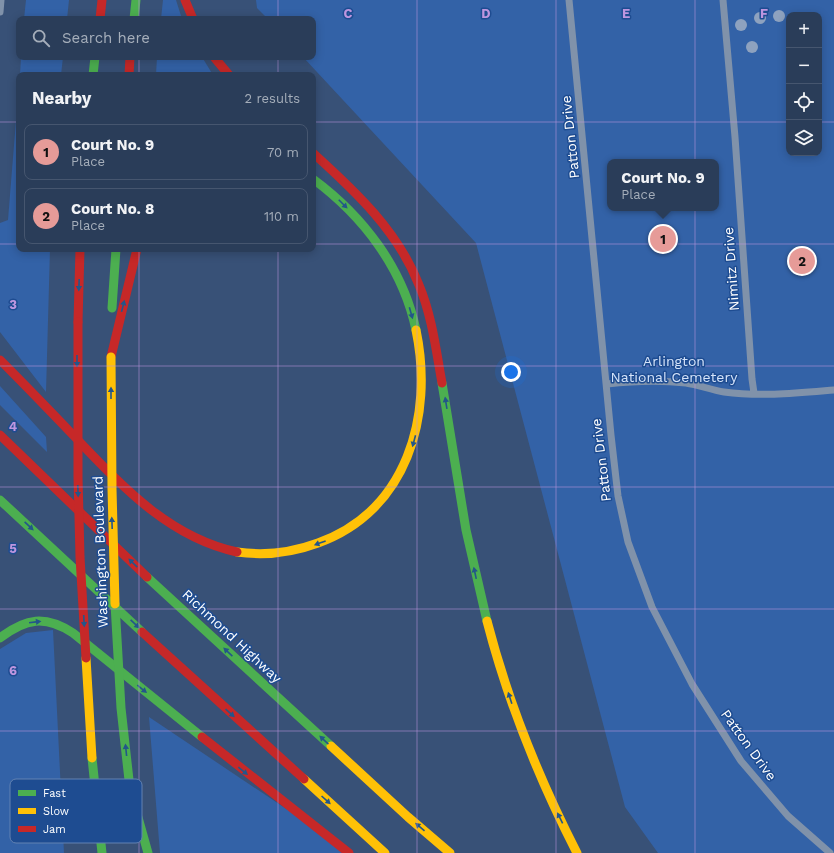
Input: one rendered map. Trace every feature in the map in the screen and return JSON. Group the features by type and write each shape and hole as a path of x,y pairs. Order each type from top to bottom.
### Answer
{"highway":[{"path":"100,16 102,0"},
{"path":"134,16 136,0"},
{"path":"185,0 192,16"},
{"path":"93,72 95,60"},
{"path":"129,72 130,60"},
{"path":"216,60 226,72"},
{"path":"316,156 347,183 383,221 397,242 419,284 431,324 471,551 488,625 507,689 528,745 554,806 577,853"},
{"path":"0,360 138,500 184,532 199,540 216,547 233,551 267,555 284,553 318,545 349,530 376,508 388,494 397,481 411,450 419,413 421,394 420,358 410,307 395,272 372,236 348,209 316,181"},
{"name":"Washington Boulevard","path":"80,252 78,322 78,493 94,779"},
{"name":"Washington Boulevard","path":"116,252 111,357 111,488 113,574 121,710 129,779"},
{"path":"111,357 136,252"},
{"path":"435,398 436,349"},
{"name":"Richmond Highway","path":"0,435 153,583 450,853"},
{"path":"71,452 88,470"},
{"path":"103,485 124,504"},
{"path":"0,500 209,694 385,853"},
{"path":"1,633 22,624 45,621 54,622 73,633 265,788 350,853"},
{"path":"142,832 148,853"},
{"path":"97,853 98,843"},
{"name":"Washington Boulevard","path":"101,843 102,853"}],"lane":[{"path":"0,12 1,0"},
{"name":"Patton Drive","path":"569,0 610,435 618,496 628,542 652,607 692,684 741,761 788,816 830,853"},
{"name":"Nimitz Drive","path":"723,0 754,393"},
{"path":"606,384 635,381 686,383 724,392 754,393 798,393 834,390"}],"green space":[{"path":"26,0 69,0 67,16 24,16"},
{"path":"163,0 176,0 181,16 161,16"},
{"name":"Arlington National Cemetery","path":"256,0 834,0 834,853 658,853 625,807 476,243 306,60 316,60 316,16 265,16 257,8"},
{"path":"21,60 63,60 61,72 20,72"},
{"path":"157,60 204,60 211,72 156,72"},
{"path":"16,120 16,252 50,252 46,392 0,332 0,223 8,220"},
{"path":"0,386 46,437 47,452 0,405"},
{"path":"53,630 60,779 10,779 10,843 64,843 64,853 0,853 0,649 26,633"},
{"path":"149,717 352,853 160,853"}],"traffic: fast":[{"path":"134,16 136,0"},
{"path":"93,72 95,60"},
{"path":"316,182 348,209 378,245 391,265 401,285 410,307 416,330"},
{"path":"112,308 116,252"},
{"path":"442,383 466,530 487,621"},
{"path":"0,500 142,632"},
{"path":"147,577 331,746"},
{"path":"115,604 121,708 129,779"},
{"path":"0,638 18,626 36,621 44,621 63,627 73,633 202,737"},
{"path":"92,758 94,779"},
{"path":"142,832 148,853"},
{"path":"101,843 102,853"}],"traffic: slow":[{"path":"237,552 258,554 278,553 318,543 349,528 373,508 393,484 407,457 416,427 421,395 421,363 416,330"},
{"path":"111,357 115,604"},
{"path":"487,621 495,651 526,740 550,797 577,853"},
{"path":"86,658 92,758"},
{"path":"331,746 408,817 450,853"},
{"path":"304,779 385,853"}],"traffic: jam":[{"path":"100,16 102,0"},
{"path":"185,0 192,16"},
{"path":"129,72 130,60"},
{"path":"216,60 226,72"},
{"path":"316,156 374,213 399,247 410,265 427,309 442,383"},
{"path":"78,322 80,252"},
{"path":"111,357 136,252"},
{"path":"78,322 78,477 80,557 86,658"},
{"path":"0,360 110,473 147,507 167,522 189,534 212,545 237,552"},
{"path":"0,435 147,577"},
{"path":"142,632 304,779"},
{"path":"202,737 349,853"}],"place":[{"name":"Court No. 9","path":"663,239"},
{"name":"Court No. 8","path":"802,261"}]}
